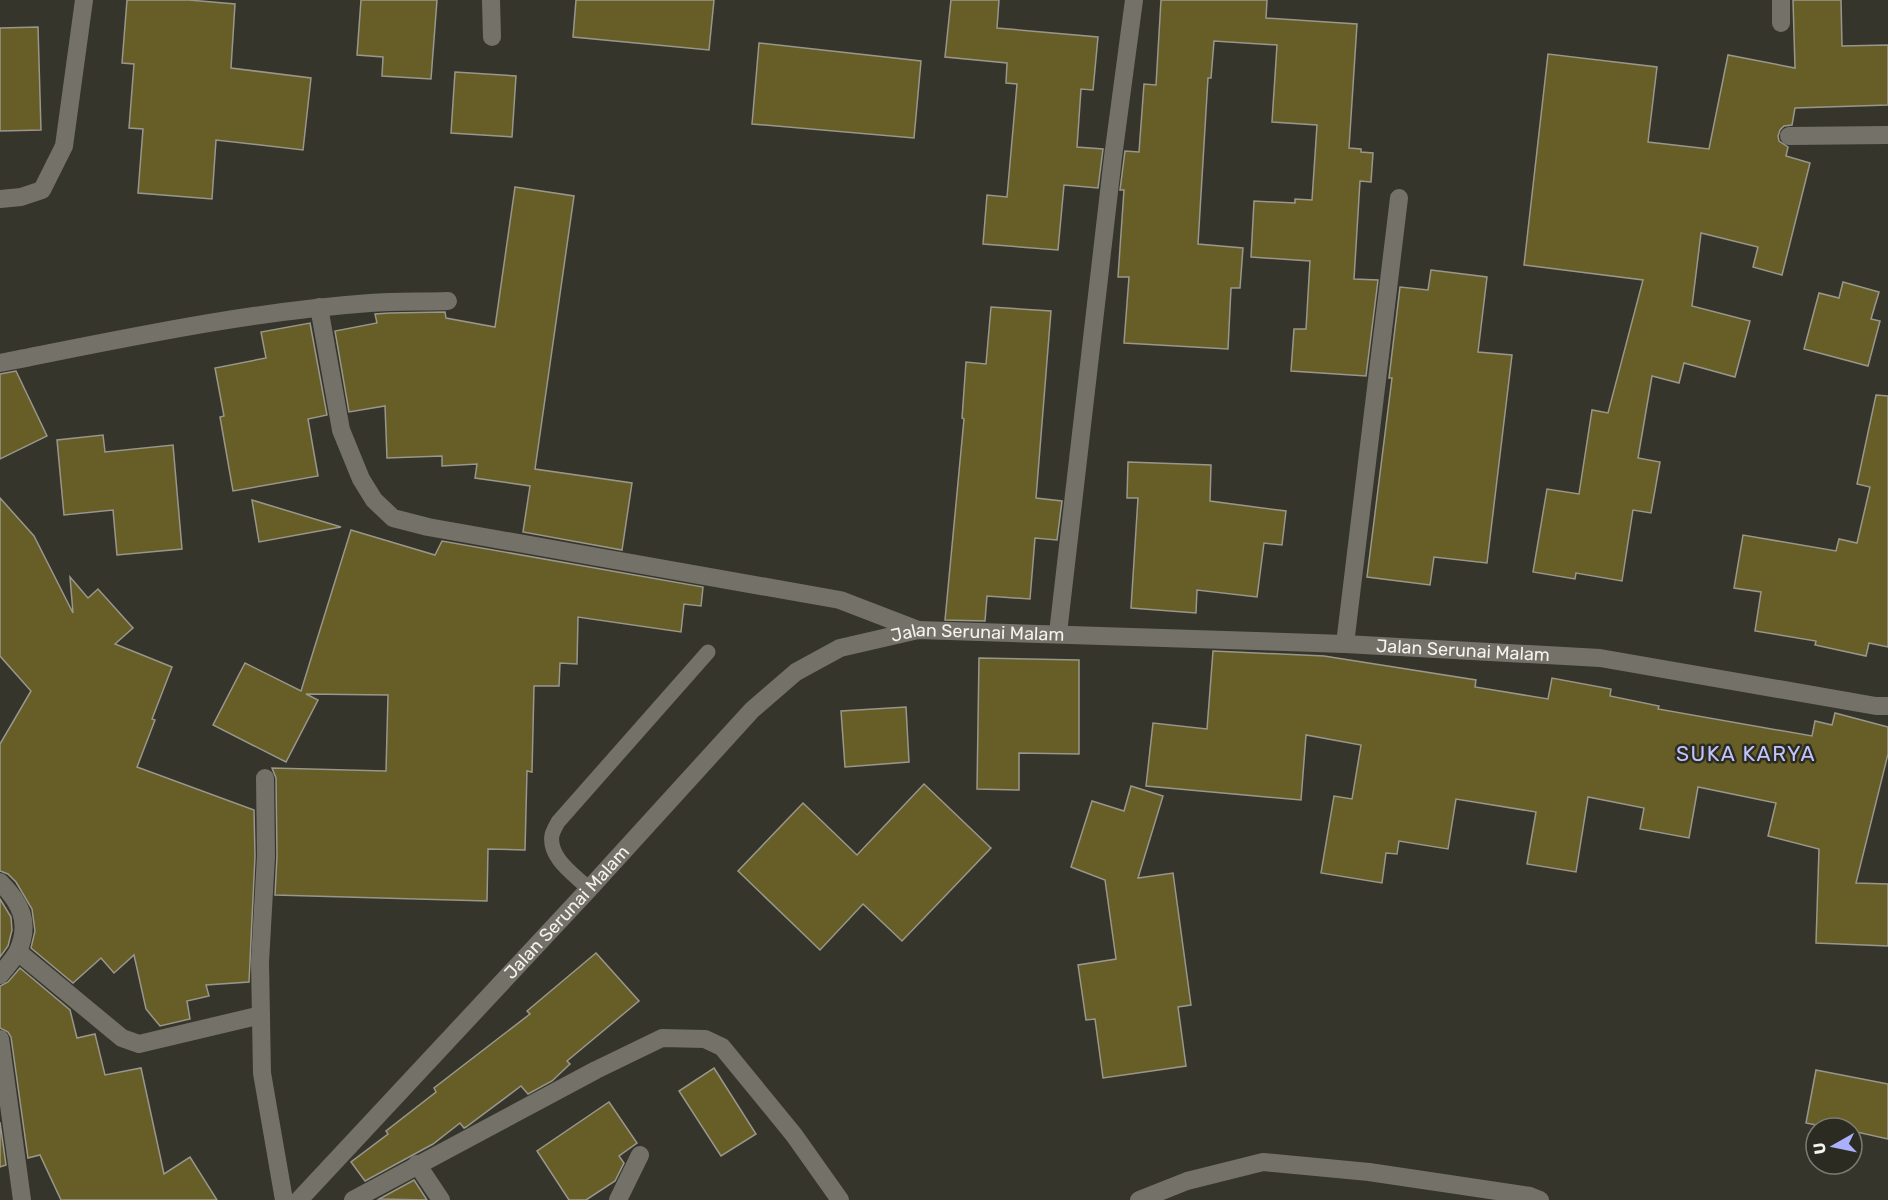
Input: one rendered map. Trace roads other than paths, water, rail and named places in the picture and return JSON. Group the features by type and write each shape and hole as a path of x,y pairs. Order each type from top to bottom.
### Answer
{"street":[{"path":"0,199 21,197 42,190 64,146 84,0"},
{"path":"491,0 492,37"},
{"path":"1058,633 1113,157 1134,0"},
{"path":"1781,0 1781,23"},
{"path":"1789,136 1888,135"},
{"path":"1346,644 1399,198"},
{"path":"0,363 170,329 319,308 372,302 448,301"},
{"path":"319,308 341,430 361,479 374,500 393,518 428,527 840,600 918,630"},
{"name":"Jalan Serunai Malam","path":"299,1200 589,889 752,710 796,672 840,648 918,630 1346,644 1600,658 1876,706 1888,706"},
{"path":"265,778 266,856 260,962 262,1073 284,1200"},
{"path":"0,882 14,896 22,911 24,929 18,952 0,975"},
{"path":"18,952 123,1038 139,1044 261,1015"},
{"path":"353,1200 596,1070 662,1038 705,1039 722,1047 794,1135 840,1200"},
{"path":"0,1039 22,1200"},
{"path":"618,1200 640,1155"},
{"path":"1139,1200 1186,1181 1263,1162 1369,1172 1530,1196 1540,1200"},
{"path":"417,1164 441,1200"}],"lane":[{"path":"589,889 561,863 553,849 552,836 558,822 708,652"}],"district":[{"name":"SUKA KARYA","path":"1746,753"}]}
